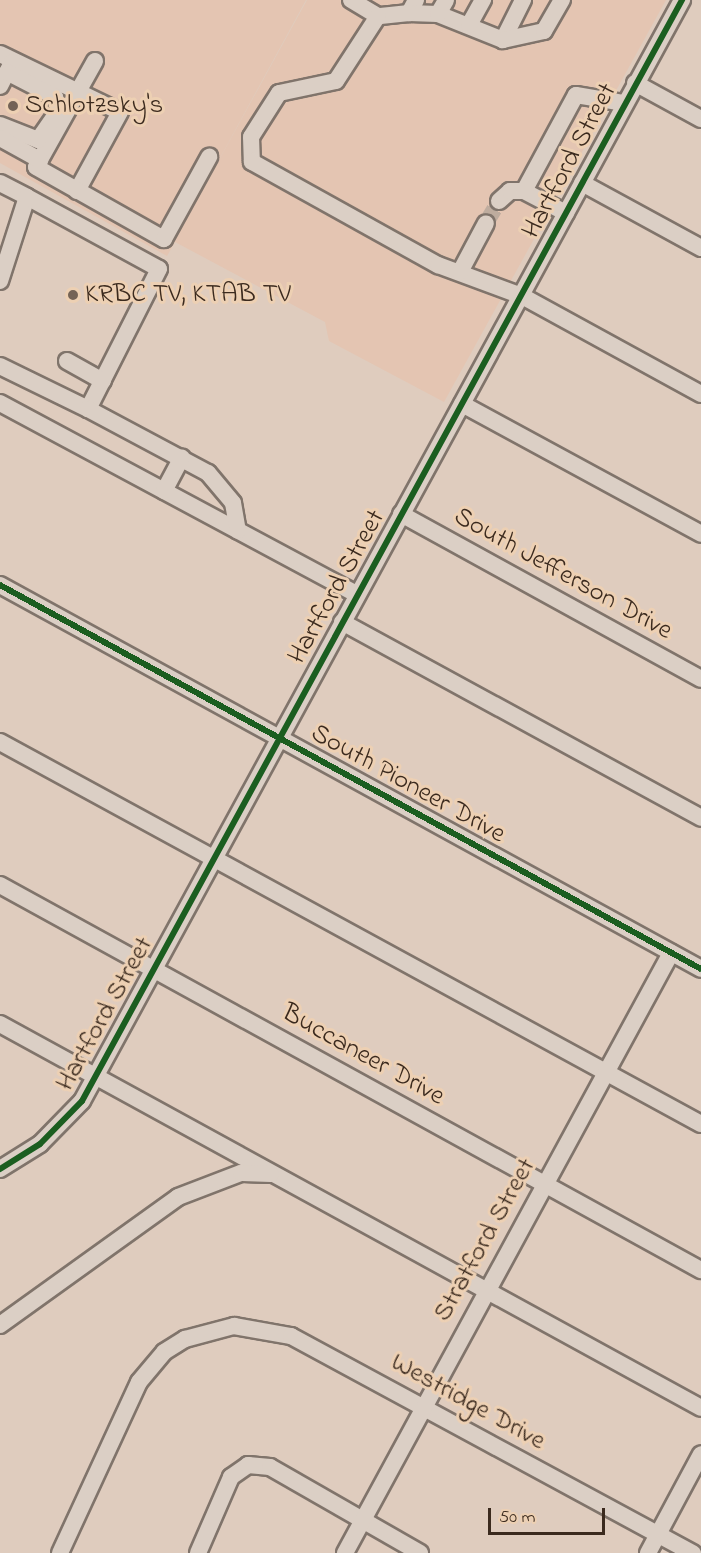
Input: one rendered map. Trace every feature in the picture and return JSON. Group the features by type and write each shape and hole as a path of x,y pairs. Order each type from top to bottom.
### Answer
{"street":[{"path":"351,0 378,16"},
{"path":"469,25 483,0"},
{"path":"503,40 523,0"},
{"path":"562,0 544,31 503,40 469,25 442,7 412,7 378,16 336,81 279,93 267,105 251,137 252,162 460,272 522,296 701,394"},
{"name":"Hartford Street","path":"0,1169 65,1122 96,1075 216,857 356,594 522,296 624,103 682,0"},
{"path":"95,61 36,167 164,239 208,157"},
{"path":"5,68 79,90 120,112 77,191"},
{"path":"0,125 38,140 59,110 55,97 5,68"},
{"path":"635,83 701,119"},
{"path":"524,190 576,95 624,103"},
{"path":"0,138 40,160"},
{"path":"0,183 159,269 88,409"},
{"path":"582,183 701,248"},
{"path":"499,201 510,191 524,190 566,213"},
{"path":"0,281 27,197"},
{"path":"460,272 486,223"},
{"path":"67,361 103,381"},
{"path":"0,366 182,457 208,473 233,503 238,531"},
{"path":"0,403 356,594"},
{"path":"462,404 701,534"},
{"path":"164,491 182,457"},
{"name":"South Jefferson Drive","path":"401,514 701,679"},
{"name":"South Pioneer Drive","path":"0,585 701,969"},
{"path":"342,622 701,818"},
{"path":"0,742 216,857 701,1124"},
{"name":"Buccaneer Drive","path":"0,885 701,1270"},
{"name":"Stratford Street","path":"345,1553 672,953"},
{"path":"0,1024 701,1408"},
{"path":"0,1325 178,1197 241,1173 273,1174"},
{"name":"Westridge Drive","path":"60,1553 138,1382 164,1352 209,1330 264,1328 291,1336 693,1553"},
{"path":"648,1553 701,1454"},
{"path":"198,1553 231,1477 248,1465 270,1467 420,1553"}],"shaded area":[{"path":"0,0 306,0 196,202 307,0 666,0 444,402 329,341 325,322 175,242 167,256 0,163"}],"tunnel":[{"path":"486,223 499,201"}],"cycle path":[{"path":"0,1169 40,1144 82,1101 682,0"},
{"path":"0,585 701,969"}],"place":[{"name":"Schlotzsky's","path":"13,106"},
{"name":"KRBC TV, KTAB TV","path":"73,295"}]}
